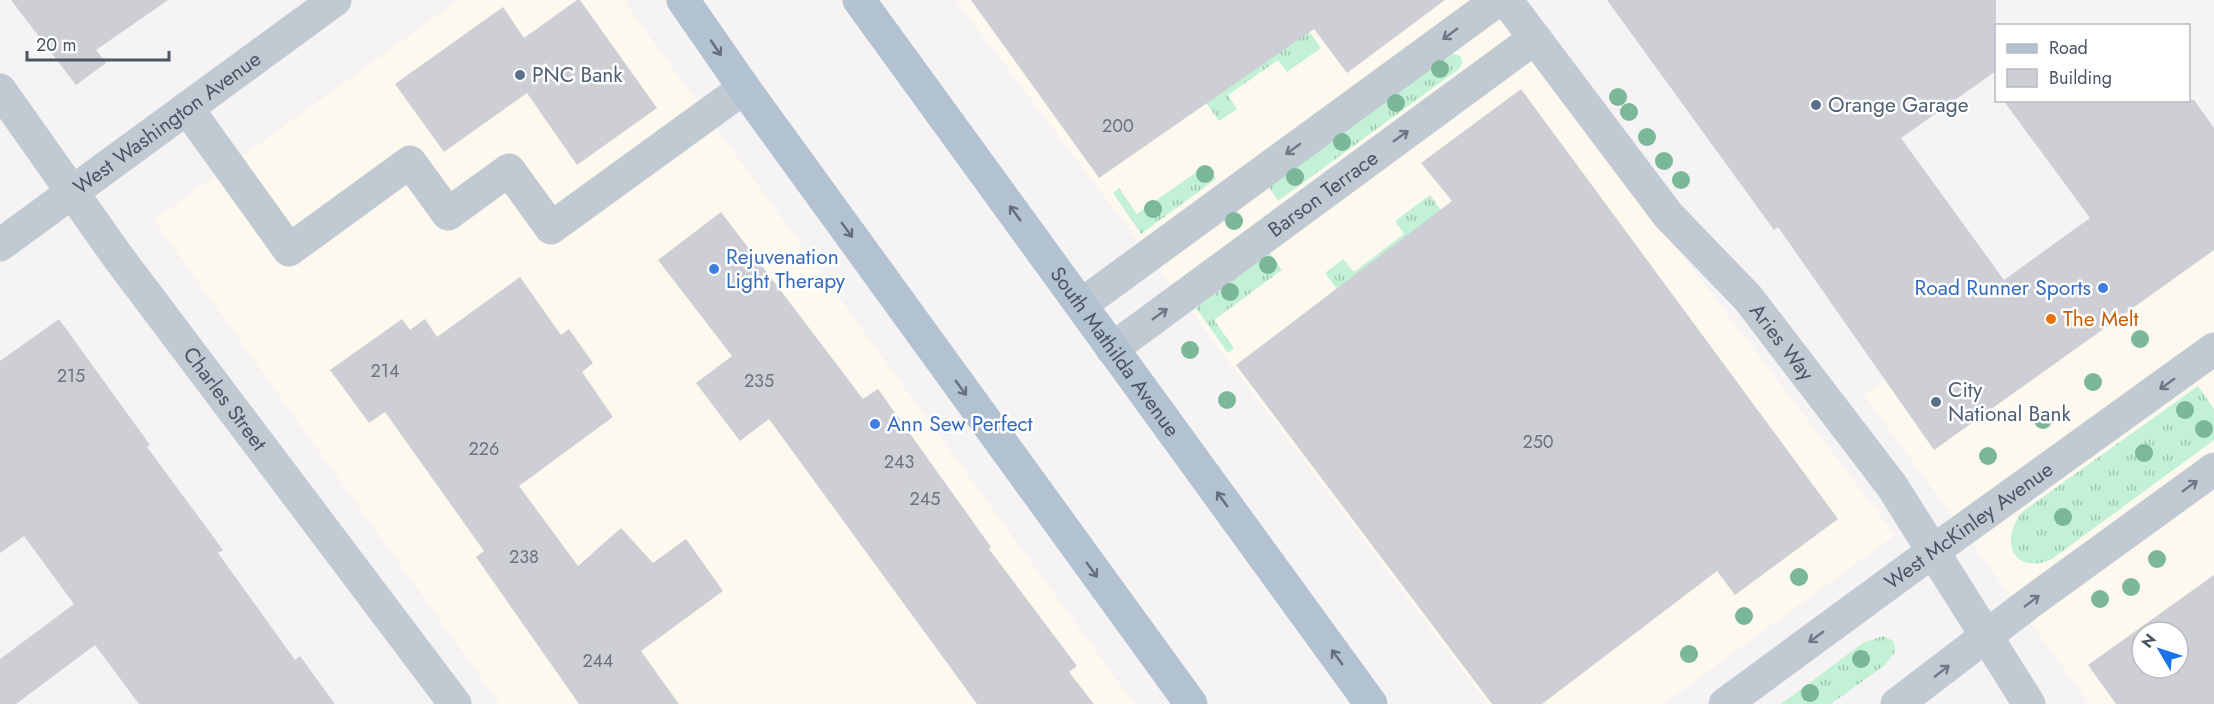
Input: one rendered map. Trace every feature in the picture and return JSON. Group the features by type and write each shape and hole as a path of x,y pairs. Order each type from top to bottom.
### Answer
{"main road":[{"path":"683,0 744,88 1191,704"},
{"name":"South Mathilda Avenue","path":"859,0 1371,704"}],"street":[{"name":"West Washington Avenue","path":"0,245 335,0"},
{"path":"1081,305 1498,0"},
{"name":"Aries Way","path":"1506,0 1668,215 1755,307 1892,486 2029,704"},
{"name":"Barson Terrace","path":"1112,349 1534,38"},
{"path":"187,108 289,250 410,162 448,214 509,170 551,228 744,88"},
{"name":"Charles Street","path":"0,90 132,276 455,704"},
{"name":"West McKinley Avenue","path":"1725,704 2214,350"},
{"path":"1897,704 2028,604 2214,469"}],"shaded area":[{"path":"459,0 623,0 1134,704 500,704 154,220"},
{"path":"956,0 1488,0 1895,535 1663,704 1488,704"},
{"path":"2214,140 2214,704 2090,704 1864,395"}],"green space":[{"path":"1308,30 1321,48 1287,72 1278,60 1228,95 1237,109 1219,121 1206,103"},
{"path":"1454,54 1460,56 1463,62 1459,69 1278,201 1269,187"},
{"path":"1206,165 1216,179 1141,234 1113,193 1119,188 1137,214"},
{"path":"1430,195 1446,217 1343,297 1325,273 1343,259 1354,272 1404,234 1395,221"},
{"path":"1270,253 1282,270 1214,320 1234,348 1228,353 1196,308"},
{"path":"2198,386 2214,409 2214,440 2052,559 2039,563 2020,560 2011,545 2011,534 2022,512"},
{"path":"1883,636 1893,641 1895,652 1885,665 1831,704 1781,704 1863,643"}],"building":[{"path":"11,0 168,0 96,50 106,63 76,85"},
{"name":"PNC Bank","path":"580,0 657,108 577,165 527,93 444,152 395,84 503,7 524,38"},
{"path":"971,0 1445,0 1347,73 1314,29 1099,178"},
{"path":"1607,0 1996,0 1995,72 1901,138 2004,280 2090,218 2004,102 2190,102 2194,100 2214,128 2214,250 1934,450 1778,227 1774,230"},
{"path":"1521,89 1838,519 1735,595 1717,571 1542,704 1492,704 1236,365 1452,201 1421,163"},
{"path":"721,212 863,399 878,389 991,547 989,549 1077,666 1069,672 1094,704 977,704 769,419 740,441 696,383 732,356 658,260"},
{"path":"520,277 561,335 569,329 593,363 582,372 613,417 519,486 578,566 621,528 653,563 686,539 723,591 641,651 679,704 579,704 476,557 484,551 385,412 369,423 330,370 402,319 410,330 425,319 437,337"},
{"path":"59,319 150,445 147,447 223,550 218,553 295,660 300,656 335,704 139,704 95,645 16,704 0,704 0,659 74,604 24,536 0,553 0,361"},
{"path":"2214,575 2214,704 2116,704 2088,665 2130,635 2130,680 2190,680 2190,620 2151,620"}],"place":[{"name":"PNC Bank","path":"520,75"},
{"name":"Orange Garage","path":"1816,105"},
{"name":"Rejuvenation Light Therapy","path":"714,269"},
{"name":"Road Runner Sports","path":"2103,288"},
{"name":"The Melt","path":"2051,319"},
{"name":"City National Bank","path":"1936,402"},
{"name":"Ann Sew Perfect","path":"875,424"}]}
